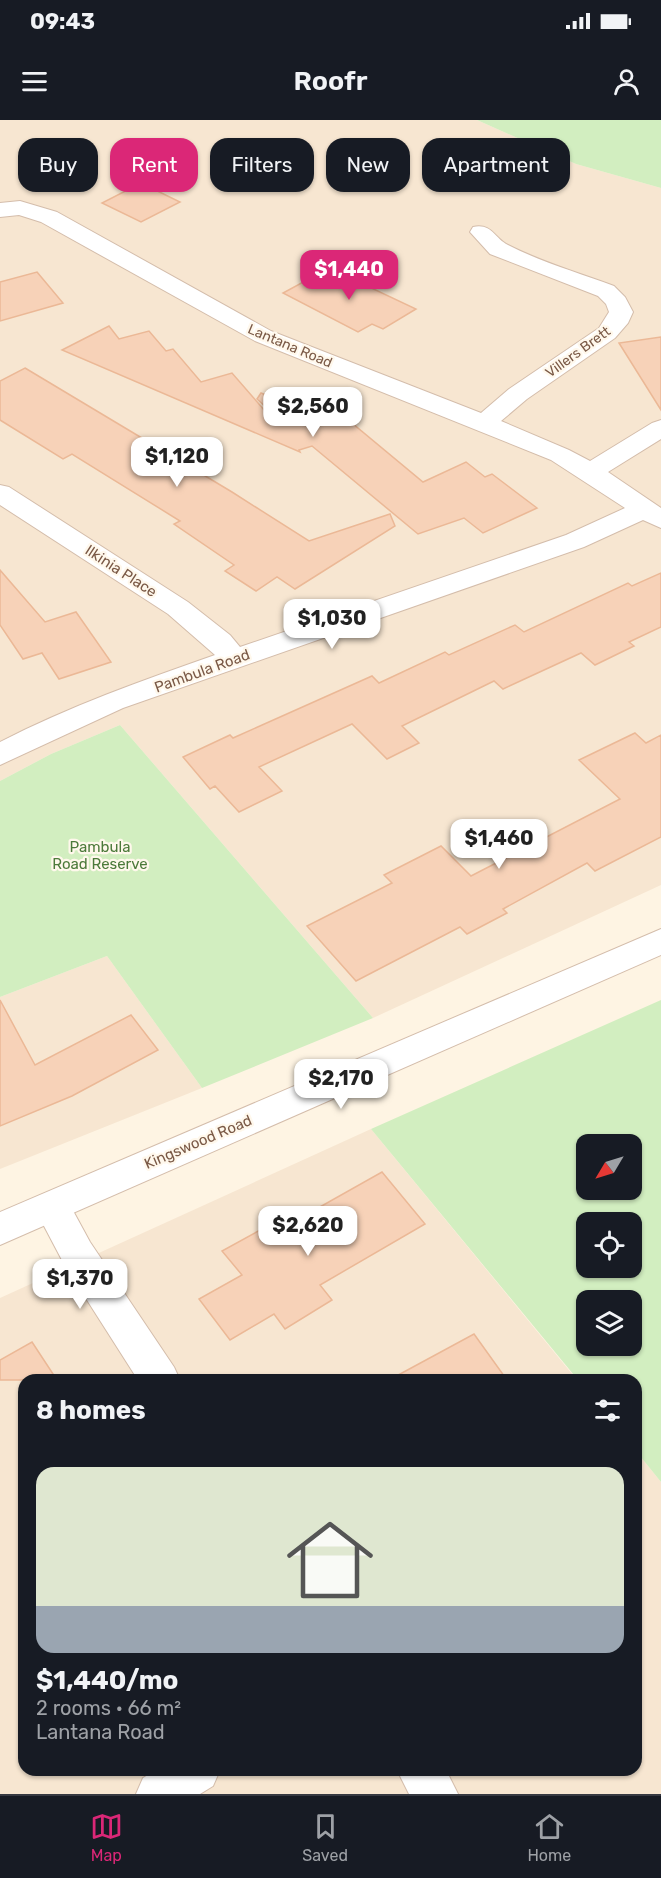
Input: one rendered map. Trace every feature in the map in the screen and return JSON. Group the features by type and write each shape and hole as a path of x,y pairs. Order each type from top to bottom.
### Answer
{"street":[{"name":"Lantana Road","path":"10,209 49,217 262,336 560,455 590,472 652,514"},
{"name":"Villers Brett","path":"481,232 498,249 606,291 617,302 621,312 616,323 607,333 518,394 484,423"},
{"path":"590,472 661,428"},
{"name":"Ilkinia Place","path":"0,493 178,608 220,642 234,659"},
{"name":"Pambula Road","path":"0,755 59,724 112,701 652,514"},
{"name":"Kingswood Road","path":"0,1229 661,941"},
{"path":"52,1207 77,1253 156,1374"},
{"path":"159,1794 188,1776"},
{"path":"424,1776 435,1794"}],"shaded area":[{"path":"0,120 477,120 518,138 422,138 422,192 570,192 570,161 661,188 661,885 373,1018 120,725 51,754 0,781"},
{"path":"107,956 202,1088 0,1169 0,997"},
{"path":"371,1129 572,1374 18,1374 18,1776 642,1776 642,1458 661,1482 661,1794 0,1794 0,1298"}],"green space":[{"path":"477,120 661,120 661,188 570,161 570,138 518,138"},
{"name":"Pambula Road Reserve","path":"120,725 373,1018 202,1088 107,956 0,997 0,781 51,754"},
{"path":"661,1000 661,1482 642,1458 642,1374 573,1374 371,1129"}],"building":[{"path":"123,192 159,192 180,202 141,222 102,203"},
{"path":"329,268 416,309 383,329 372,324 358,332 283,293"},
{"path":"37,272 63,303 0,321 0,282"},
{"path":"109,326 119,339 149,331 166,351 173,349 201,382 232,373 265,411 268,409 257,399 261,393 323,418 335,409 423,482 466,462 485,477 492,474 537,508 483,533 464,518 418,534 312,446 299,450 300,452 62,350"},
{"path":"661,337 661,410 619,343"},
{"path":"25,368 309,541 390,514 395,526 295,589 277,577 256,591 225,571 234,565 174,524 180,521 72,454 63,459 0,420 0,381"},
{"path":"0,570 45,622 76,612 111,662 59,679 42,653 23,659 0,625"},
{"path":"661,573 661,627 629,642 634,646 595,665 581,653 503,689 494,681 402,726 419,743 387,759 352,724 259,767 282,791 239,812 215,786 210,789 183,757 230,735 233,738 372,676 379,683 445,652 449,655 515,625 524,632 628,583 632,586"},
{"path":"635,733 646,743 661,735 661,837 595,871 587,863 503,909 507,913 467,934 460,927 356,981 307,926 392,883 384,875 441,846 471,876 620,799 579,760"},
{"path":"0,1000 35,1065 131,1015 158,1050 72,1096 0,1126"},
{"path":"382,1172 425,1224 320,1285 332,1300 285,1329 274,1314 230,1340 199,1299 242,1275 222,1251 273,1223 279,1230"},
{"path":"474,1334 503,1374 400,1374"},
{"path":"32,1342 53,1374 18,1374 18,1380 0,1380 0,1360"}]}
